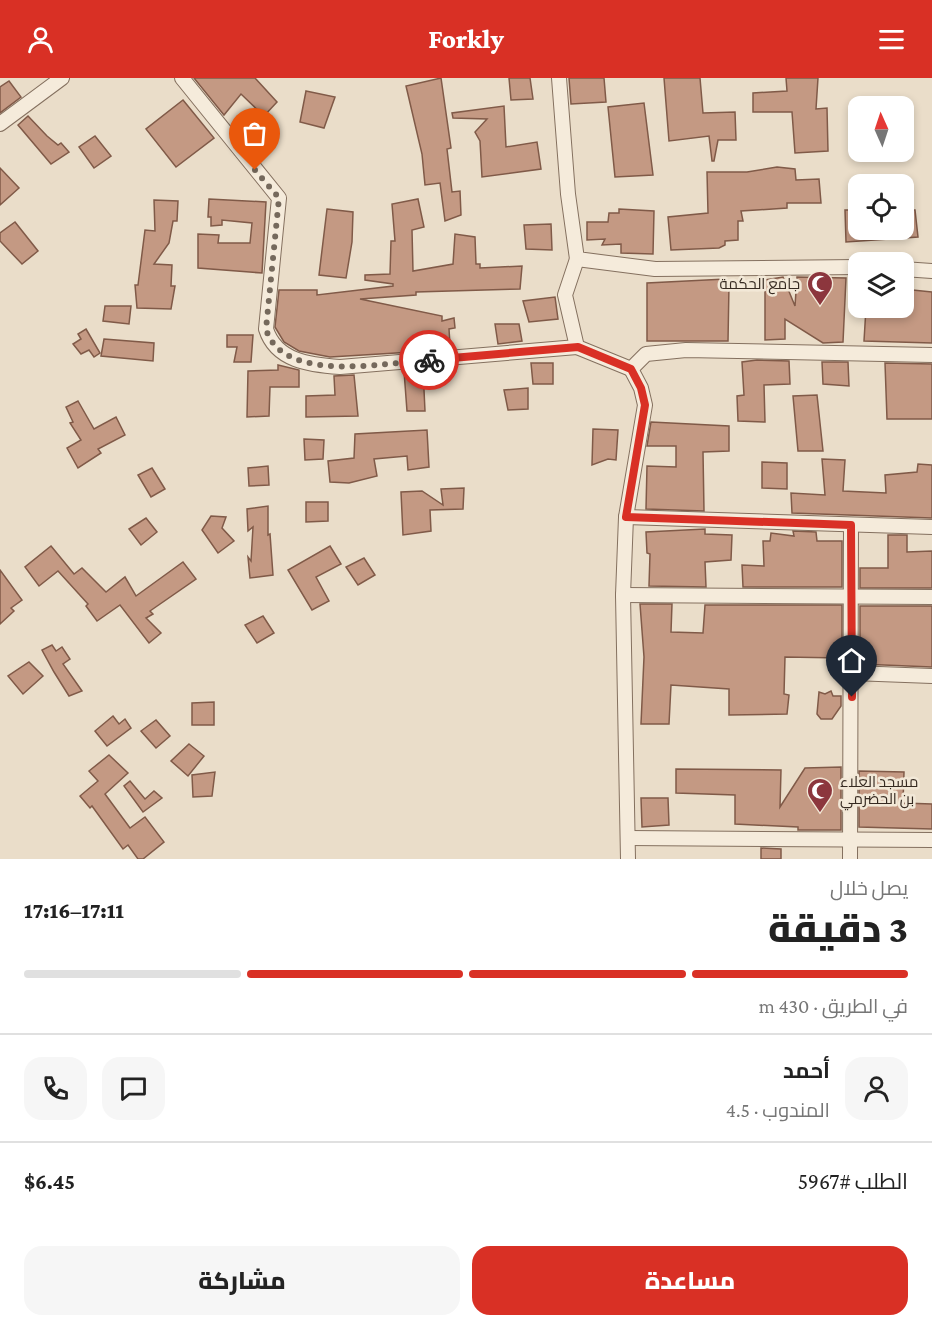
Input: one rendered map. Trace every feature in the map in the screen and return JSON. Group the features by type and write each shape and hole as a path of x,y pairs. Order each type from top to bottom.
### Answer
{"street":[{"path":"0,124 62,78"},
{"path":"182,78 279,198 266,329 269,340 278,351 292,358 319,365 340,367 578,347 631,369 641,388 645,405 626,517 623,595 628,859"},
{"path":"559,78 568,194 577,259 565,296 578,347"},
{"path":"577,259 656,269 848,267"},
{"path":"914,270 932,271"},
{"path":"631,369 646,354 686,350 932,355"},
{"path":"626,517 932,527"},
{"path":"850,859 851,525"},
{"path":"623,595 932,597"},
{"path":"852,673 932,676"},
{"path":"628,838 932,840"}],"building":[{"path":"194,78 255,78 277,102 264,116 241,94 224,115"},
{"path":"441,78 451,148 447,149 452,192 460,191 461,215 445,221 440,183 425,185 422,154 406,86"},
{"path":"509,78 530,78 533,99 511,100"},
{"path":"569,78 604,78 606,102 571,104"},
{"path":"664,78 700,78 703,113 735,112 736,140 718,140 714,161 712,161 709,136 669,141"},
{"path":"786,78 818,78 816,109 827,108 828,151 795,153 792,112 753,112 753,93 787,91"},
{"path":"9,81 21,97 0,113 0,87"},
{"path":"306,91 335,97 324,128 300,122"},
{"path":"183,100 214,138 176,167 146,129"},
{"path":"644,103 653,175 615,177 608,107"},
{"path":"504,106 506,147 537,142 541,169 482,177 480,141 475,132 487,119 453,118 452,113"},
{"path":"28,116 47,136 58,145 61,143 69,152 51,164 18,125"},
{"path":"254,121 269,138 252,150 240,134"},
{"path":"95,136 111,156 94,168 79,147"},
{"path":"777,167 795,169 796,180 819,179 821,203 787,203 787,208 741,211 743,221 738,221 738,240 725,241 725,245 719,248 671,250 668,217 708,213 707,172 747,172"},
{"path":"0,168 19,188 0,205"},
{"path":"209,199 266,202 262,273 198,268 198,234 219,235 218,243 250,243 252,223 222,220 222,225 211,226 211,217 208,217"},
{"path":"418,199 424,227 412,230 413,271 453,264 455,234 475,237 476,264 480,264 480,268 522,266 520,289 416,292 416,295 360,299 442,316 442,321 454,318 455,328 449,329 450,345 412,342 412,352 330,357 299,351 284,342 275,327 279,290 317,290 317,295 393,286 393,284 365,280 365,275 390,274 391,241 395,241 392,204"},
{"path":"154,200 178,201 177,221 173,221 169,243 154,264 172,265 171,286 175,286 171,309 137,308 135,285 138,285 145,230 155,231"},
{"path":"327,209 353,212 352,242 346,278 319,275"},
{"path":"619,209 654,211 653,254 621,253 621,244 602,245 605,239 587,240 587,222 608,222 609,213 619,213"},
{"path":"845,210 848,210 848,240 875,240 846,242"},
{"path":"914,210 915,210 918,237 914,237"},
{"path":"15,222 38,251 22,264 0,241 0,233"},
{"path":"551,224 552,250 526,249 524,225"},
{"name":"جامع الحكمة","path":"783,277 795,306 797,277 846,278 843,342 823,343 785,319 785,339 765,340 765,280"},
{"path":"726,279 729,285 728,341 647,341 647,283"},
{"path":"914,290 932,292 932,343 864,341 865,318 914,318"},
{"path":"555,297 558,319 529,322 523,301"},
{"path":"105,306 131,306 129,324 103,321"},
{"path":"495,324 519,324 522,341 498,344"},
{"path":"86,329 100,353 94,357 89,350 81,354 73,344 81,339 78,334"},
{"path":"227,335 253,335 251,362 234,362 237,347 227,347"},
{"path":"104,339 154,343 153,361 101,356"},
{"path":"789,361 790,384 764,385 765,422 738,421 737,396 744,395 742,362"},
{"path":"822,362 848,362 849,386 823,384"},
{"path":"531,363 553,363 553,384 533,384"},
{"path":"885,363 932,364 932,419 887,419"},
{"path":"278,365 299,370 299,387 270,387 269,416 247,417 248,371 278,370"},
{"path":"423,369 425,411 407,411 404,371"},
{"path":"354,375 358,416 306,417 306,396 335,395 334,376"},
{"path":"528,388 528,409 508,410 504,390"},
{"path":"817,395 823,451 798,451 793,396"},
{"path":"78,401 94,429 116,417 125,435 98,449 101,453 78,468 67,448 81,440 70,423 73,422 66,407"},
{"path":"651,422 729,426 729,451 703,452 704,511 646,509 647,466 676,467 676,446 647,446"},
{"path":"593,429 618,430 616,460 608,459 592,465"},
{"path":"427,430 429,467 408,470 407,456 374,459 377,476 349,483 330,482 328,461 354,458 355,434"},
{"path":"304,439 324,440 323,459 305,460"},
{"path":"822,459 845,460 843,491 886,493 885,475 917,472 918,464 932,465 932,518 792,513 791,493 825,495"},
{"path":"762,462 787,463 787,489 762,488"},
{"path":"268,466 269,485 249,486 248,468"},
{"path":"152,468 165,489 151,497 138,475"},
{"path":"464,488 463,509 430,510 431,531 403,535 401,492 422,491 443,505 441,489"},
{"path":"306,502 328,502 328,521 306,522"},
{"path":"268,506 268,535 270,534 273,575 250,578 248,557 251,561 253,527 248,531 247,509"},
{"path":"211,516 226,517 222,528 234,541 218,553 202,530"},
{"path":"146,518 157,532 141,545 129,529"},
{"path":"705,529 705,534 732,535 731,560 705,562 706,587 649,586 650,554 647,553 646,532"},
{"path":"793,531 816,532 817,541 842,541 842,587 743,587 742,565 764,566 763,541 770,541 771,533 794,536"},
{"path":"888,535 907,535 907,552 932,551 932,588 860,588 860,568 888,568"},
{"path":"51,546 74,574 82,568 106,592 125,577 136,596 183,562 196,579 150,611 153,614 146,618 161,633 149,643 120,605 97,621 86,606 88,604 58,571 39,586 25,567"},
{"path":"330,546 341,564 316,577 329,601 312,610 288,570"},
{"path":"364,558 375,575 358,585 346,567"},
{"path":"0,570 22,600 11,608 14,611 0,624"},
{"path":"640,604 672,604 671,632 703,633 705,605 842,605 842,658 785,657 784,694 789,695 787,714 729,715 729,689 671,685 669,724 641,724 644,657"},
{"path":"860,606 932,606 932,667 860,664"},
{"path":"263,616 274,633 257,643 245,625"},
{"path":"52,645 56,651 62,647 70,659 63,664 82,691 69,696 42,650"},
{"path":"29,662 43,676 23,694 8,676"},
{"path":"831,691 833,696 841,696 841,706 832,719 821,719 817,714 819,692 825,694"},
{"path":"214,702 214,725 192,725 192,703"},
{"path":"113,716 119,724 125,719 131,728 107,746 95,731"},
{"path":"156,720 170,736 156,748 141,731"},
{"path":"189,744 204,756 188,776 171,761"},
{"path":"109,755 128,773 105,794 130,828 145,817 164,842 143,859 138,859 128,845 123,849 92,806 90,808 80,796 98,781 89,771"},
{"path":"841,767 841,830 798,830 798,827 735,824 735,795 676,793 676,769 781,770 780,807 805,768"},
{"path":"859,771 904,772 903,803 932,804 932,829 859,827"},
{"path":"215,772 212,796 193,797 192,775"},
{"path":"130,781 145,799 154,791 162,798 143,812 124,786"},
{"path":"641,798 668,798 669,825 642,827"},
{"path":"761,848 781,849 781,859 761,859"}],"way so far":[{"path":"255,170 279,198 266,329 269,340 278,351 292,358 319,365 340,367 429,360"}],"place":[{"name":"جامع الحكمة","path":"820,307"},
{"name":"مسجد العلاء بن الحضرمي","path":"820,814"}],"route":[{"path":"429,360 578,347 631,369 641,388 645,405 626,517 851,525 852,697"}]}
